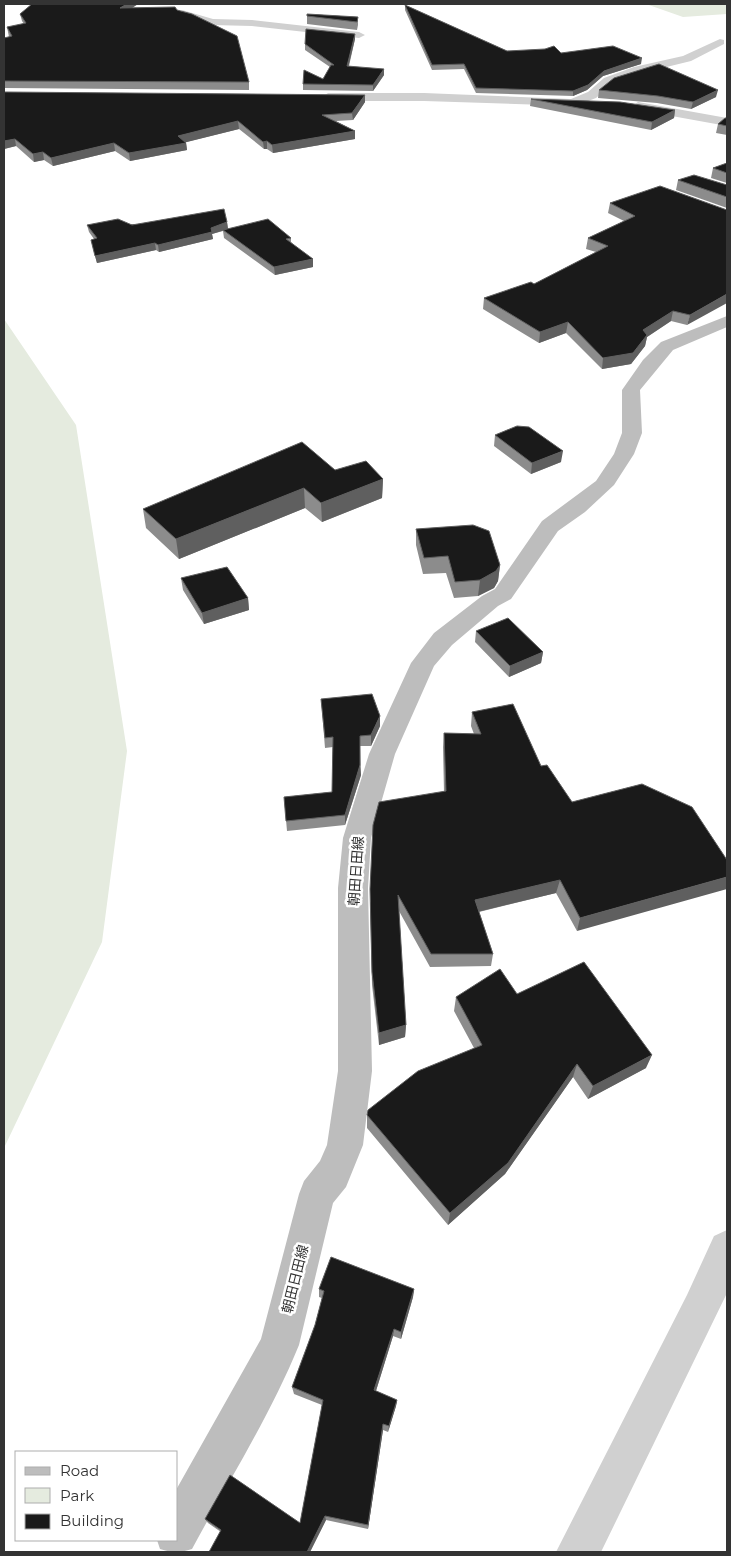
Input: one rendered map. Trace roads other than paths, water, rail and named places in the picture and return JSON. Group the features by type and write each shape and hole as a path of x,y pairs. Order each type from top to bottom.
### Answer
{"main road":[{"name":"朝田日田線","path":"178,1529 241,1418 279,1345 317,1194 333,1174 345,1145 355,1071 353,888 357,838 382,754 423,663 443,639 503,594 550,526 578,507 603,485 624,454 632,433 631,390 650,364 667,346 727,321"},
{"path":"165,1552 171,1541"}],"street":[{"path":"182,13 212,22 252,23 359,35"},
{"path":"575,102 592,95 608,81 638,70 687,59 720,42"},
{"path":"315,97 424,97 601,103"},
{"path":"625,104 727,122"},
{"path":"578,1552 701,1308 727,1249"}]}
